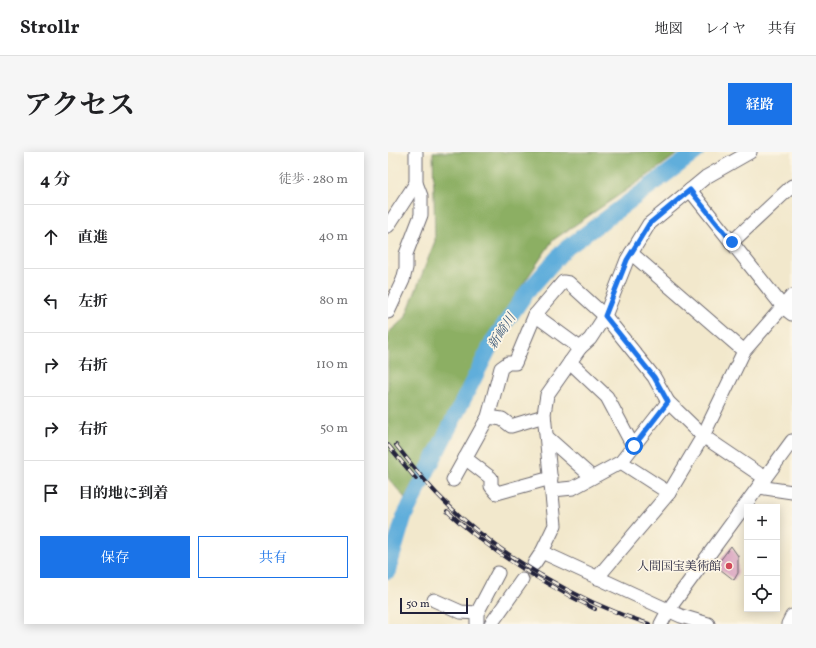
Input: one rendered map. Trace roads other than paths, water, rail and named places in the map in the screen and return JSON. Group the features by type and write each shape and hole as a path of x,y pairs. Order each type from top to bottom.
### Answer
{"street":[{"path":"388,312 403,280 406,268 406,254 421,215 421,196 416,183 416,152"},
{"path":"534,564 542,552 555,525 544,416 547,395 580,348 590,338 605,316 631,253 649,224 706,177 750,152"},
{"path":"388,226 416,183"},
{"path":"732,242 792,186"},
{"path":"690,190 787,310"},
{"path":"631,253 744,351"},
{"path":"453,480 488,417 501,368 508,363 515,363 535,315 563,282 569,283 605,316 654,377 668,402 703,436 762,482 792,492"},
{"path":"597,578 669,493 703,436 744,351 787,310 792,296"},
{"path":"535,315 580,348"},
{"path":"570,362 606,397 634,446"},
{"path":"465,458 491,478 491,486 497,493 552,484 573,488 621,462 668,402"},
{"path":"488,417 502,419 511,426 544,416"},
{"path":"547,437 592,477"},
{"path":"661,624 669,609 792,441"},
{"path":"621,462 669,493"},
{"path":"542,552 669,609 681,616 708,624"},
{"path":"434,600 477,619 498,573"},
{"path":"492,624 522,580"},
{"path":"788,624 792,616"}],"waterway":[{"name":"新崎川","path":"388,571 404,517 494,339 527,292 564,250 696,152"}],"tunnel":[{"path":"522,580 534,564"}],"railway":[{"path":"388,445 416,479"},
{"path":"396,445 425,481 444,501 465,521 513,558 539,574 594,603 649,624"},
{"path":"447,511 481,540 517,565 555,588 595,609"}],"place":[{"name":"人間国宝美術館","path":"729,566"}]}
